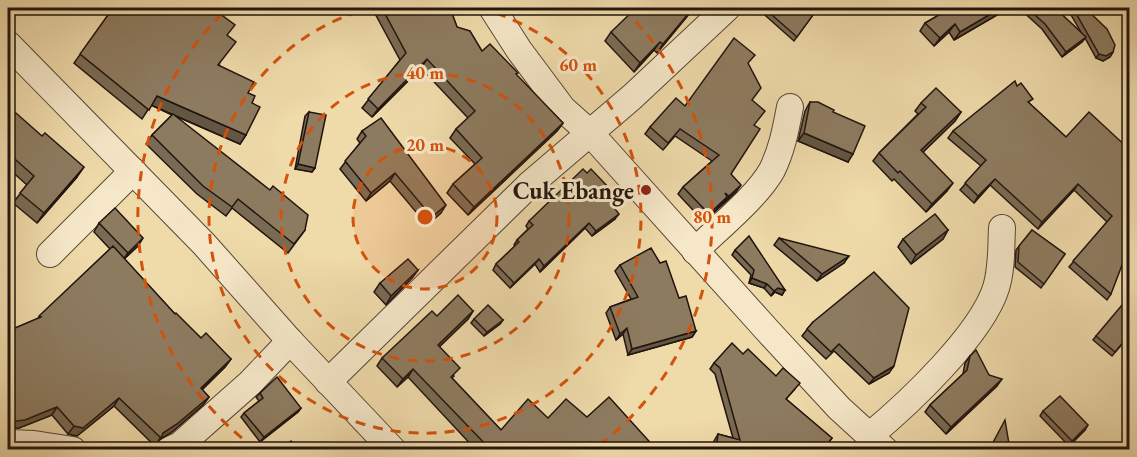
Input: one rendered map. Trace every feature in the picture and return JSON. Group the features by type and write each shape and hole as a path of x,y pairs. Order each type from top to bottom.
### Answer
{"street":[{"path":"492,8 519,50 563,109 590,133 840,408 877,443 914,396 985,314 997,285 1002,228"},
{"path":"328,382 529,185 590,133 727,8"},
{"path":"8,44 204,244 290,341 393,450"},
{"path":"695,251 754,194 771,171 782,147 790,107"},
{"path":"50,254 133,171"},
{"path":"169,450 180,444 250,382 290,341"},
{"path":"8,443 73,450"}],"building":[{"path":"113,8 128,8 136,14 141,8 221,8 219,13 235,25 227,35 236,42 218,65 254,82 248,93 255,96 252,103 260,107 246,135 157,96 149,110 80,54"},
{"path":"382,8 450,8 457,27 470,31 482,51 490,44 563,123 474,207 453,184 482,158 456,129 475,111 427,59 378,109 368,99 406,53"},
{"path":"636,8 662,8 666,11 669,8 693,8 663,44 660,42 640,63 611,32"},
{"path":"764,8 818,8 797,37"},
{"path":"951,8 1001,8 960,32 955,24 940,38 925,23"},
{"path":"1027,8 1055,8 1086,37 1066,52 1045,24"},
{"path":"1073,8 1085,8 1107,29 1115,45 1113,52 1106,56 1099,54"},
{"path":"734,38 755,55 748,63 761,88 752,100 765,111 754,125 760,129 731,174 741,185 729,196 725,193 727,197 709,214 683,187 719,155 680,129 668,143 650,127 676,98 685,106"},
{"path":"1015,81 1017,86 1021,83 1033,99 1028,102 1066,137 1089,112 1130,150 1130,244 1111,294 1073,261 1112,216 1078,184 1042,222 995,179 978,196 965,183 986,160 953,131"},
{"path":"936,88 961,112 921,150 953,183 932,204 879,153 926,107 921,103"},
{"path":"810,102 818,102 834,110 833,112 865,126 853,154 804,133"},
{"path":"8,106 42,136 45,133 84,167 44,213 20,193 34,176 8,153"},
{"path":"309,112 326,115 315,168 298,164"},
{"path":"173,114 270,190 273,186 308,215 305,230 294,244 238,199 232,207 203,186 152,135"},
{"path":"381,118 446,205 432,217 395,173 371,193 345,161 366,136 362,131"},
{"path":"583,169 587,173 591,169 609,188 603,193 619,214 596,231 589,223 544,266 539,259 514,283 496,264 533,225 529,221"},
{"path":"115,208 143,238 128,253 99,223"},
{"path":"935,214 948,230 916,255 903,239"},
{"path":"1032,230 1065,254 1044,284 1018,262 1019,246"},
{"path":"749,236 785,290 778,288 774,291 767,284 752,278 754,270 735,250"},
{"path":"779,238 849,256 822,274"},
{"path":"113,246 175,314 201,338 206,333 231,359 201,388 209,397 163,433 161,438 119,398 83,428 74,426 57,407 25,420 8,422 8,331 41,317 39,316"},
{"path":"651,248 660,263 666,261 679,298 686,296 696,331 632,349 627,328 620,334 610,307 638,297 620,265"},
{"path":"408,259 418,270 391,296 380,283"},
{"path":"874,272 909,308 894,366 874,378 839,344 831,352 807,329"},
{"path":"458,295 473,311 438,345 460,368 451,377 501,430 528,399 548,418 566,399 587,417 609,397 657,450 616,450 589,442 597,450 487,450 489,448 413,369 403,379 382,358 432,311 437,316"},
{"path":"1128,298 1130,299 1130,334 1115,352 1096,336"},
{"path":"488,305 503,320 487,332 474,319"},
{"path":"732,343 743,354 748,349 776,376 783,368 800,383 786,399 832,438 822,450 716,450 718,434 740,440 720,368 714,363"},
{"path":"976,350 989,375 1002,379 951,427 930,405 967,370 970,356"},
{"path":"277,377 301,408 264,437 244,413 263,398 260,393"},
{"path":"1060,396 1088,425 1072,441 1043,411"},
{"path":"1005,420 1010,450 989,450"},
{"path":"291,441 298,450 281,450"}],"place":[{"name":"Cuk Ebange","path":"646,190"}]}
